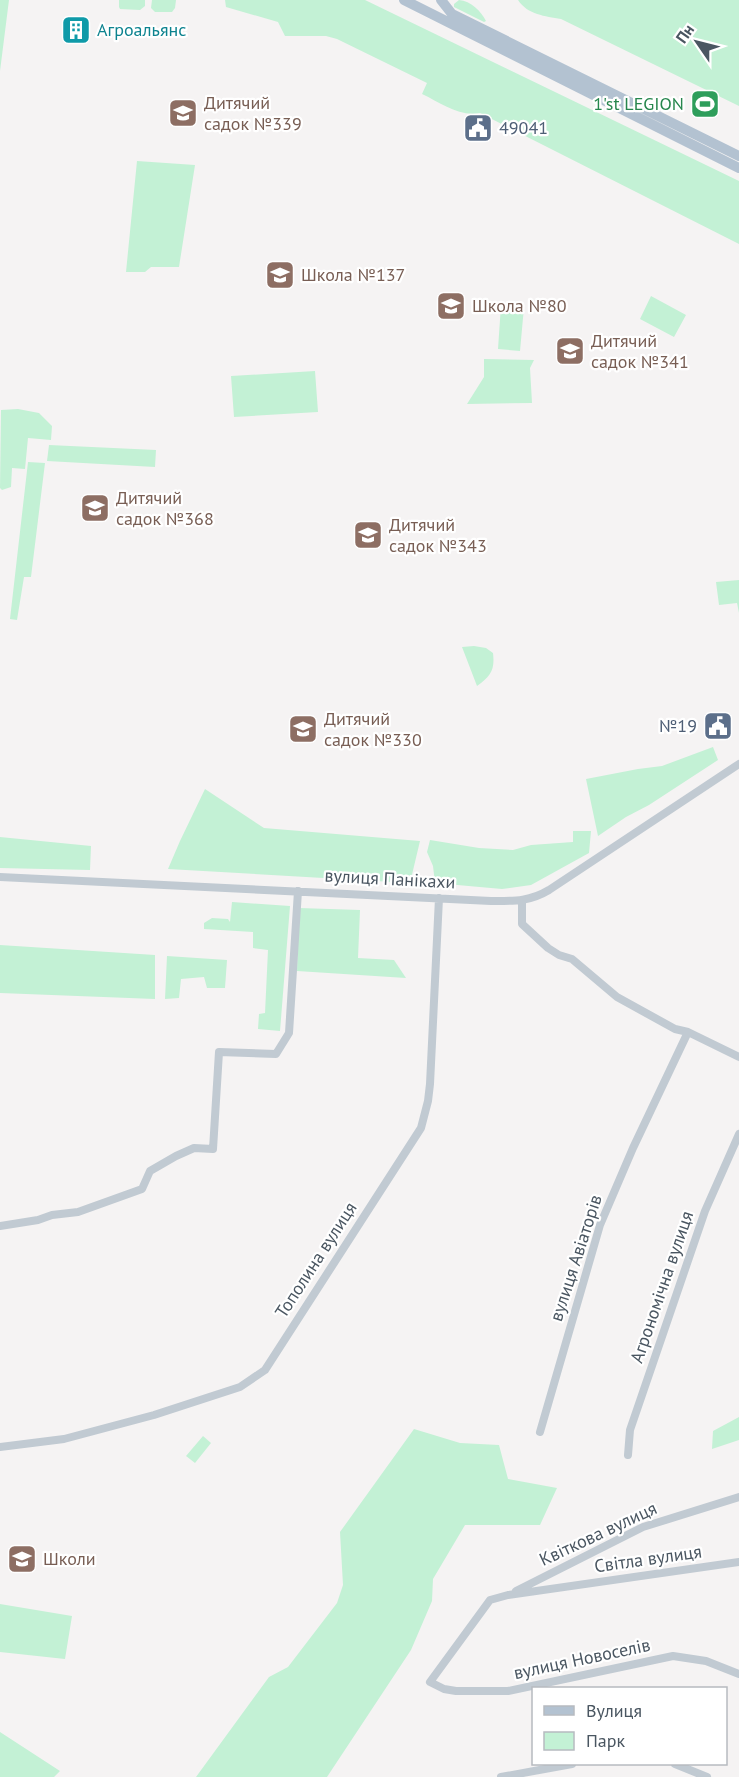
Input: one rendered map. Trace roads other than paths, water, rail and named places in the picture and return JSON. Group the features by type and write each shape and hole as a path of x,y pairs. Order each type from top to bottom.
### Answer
{"main road":[{"path":"406,1 423,0"},
{"path":"441,0 452,14 739,168"},
{"path":"406,1 647,117 739,156"}],"street":[{"name":"вулиця Панікахи","path":"0,877 491,901 531,899 549,890 739,764"},
{"path":"0,1226 78,1212 123,1196 142,1189 150,1171 176,1156 194,1148 213,1149 219,1052 276,1053 289,1033 298,891"},
{"name":"Тополина вулиця","path":"0,1447 64,1439 154,1415 240,1388 266,1370 421,1128 430,1084 439,898"},
{"path":"522,900 520,917 522,924 548,948 559,956 572,959 617,997 675,1029 687,1032 739,1058"},
{"name":"вулиця Авіаторів","path":"540,1432 600,1225 687,1032"},
{"name":"Агрономічна вулиця","path":"628,1455 633,1420 705,1211 739,1134"},
{"name":"Квіткова вулиця","path":"508,1595 643,1527 739,1497"},
{"name":"Світла вулиця","path":"430,1683 490,1600 508,1595 739,1562"},
{"name":"вулиця Новоселів","path":"430,1683 456,1691 508,1691 673,1656 706,1661 739,1674"},
{"path":"501,1777 567,1765"},
{"path":"677,1765 707,1777"}],"place":[{"name":"Агроальянс","path":"76,30"},
{"name":"1'st LEGION","path":"705,104"},
{"name":"Дитячий садок №339","path":"183,113"},
{"name":"49041","path":"478,128"},
{"name":"Школа №137","path":"280,275"},
{"name":"Школа №80","path":"451,306"},
{"name":"Дитячий садок №341","path":"570,351"},
{"name":"Дитячий садок №368","path":"95,508"},
{"name":"Дитячий садок №343","path":"368,535"},
{"name":"№19","path":"718,726"},
{"name":"Дитячий садок №330","path":"303,729"},
{"name":"Школи","path":"22,1559"}]}
